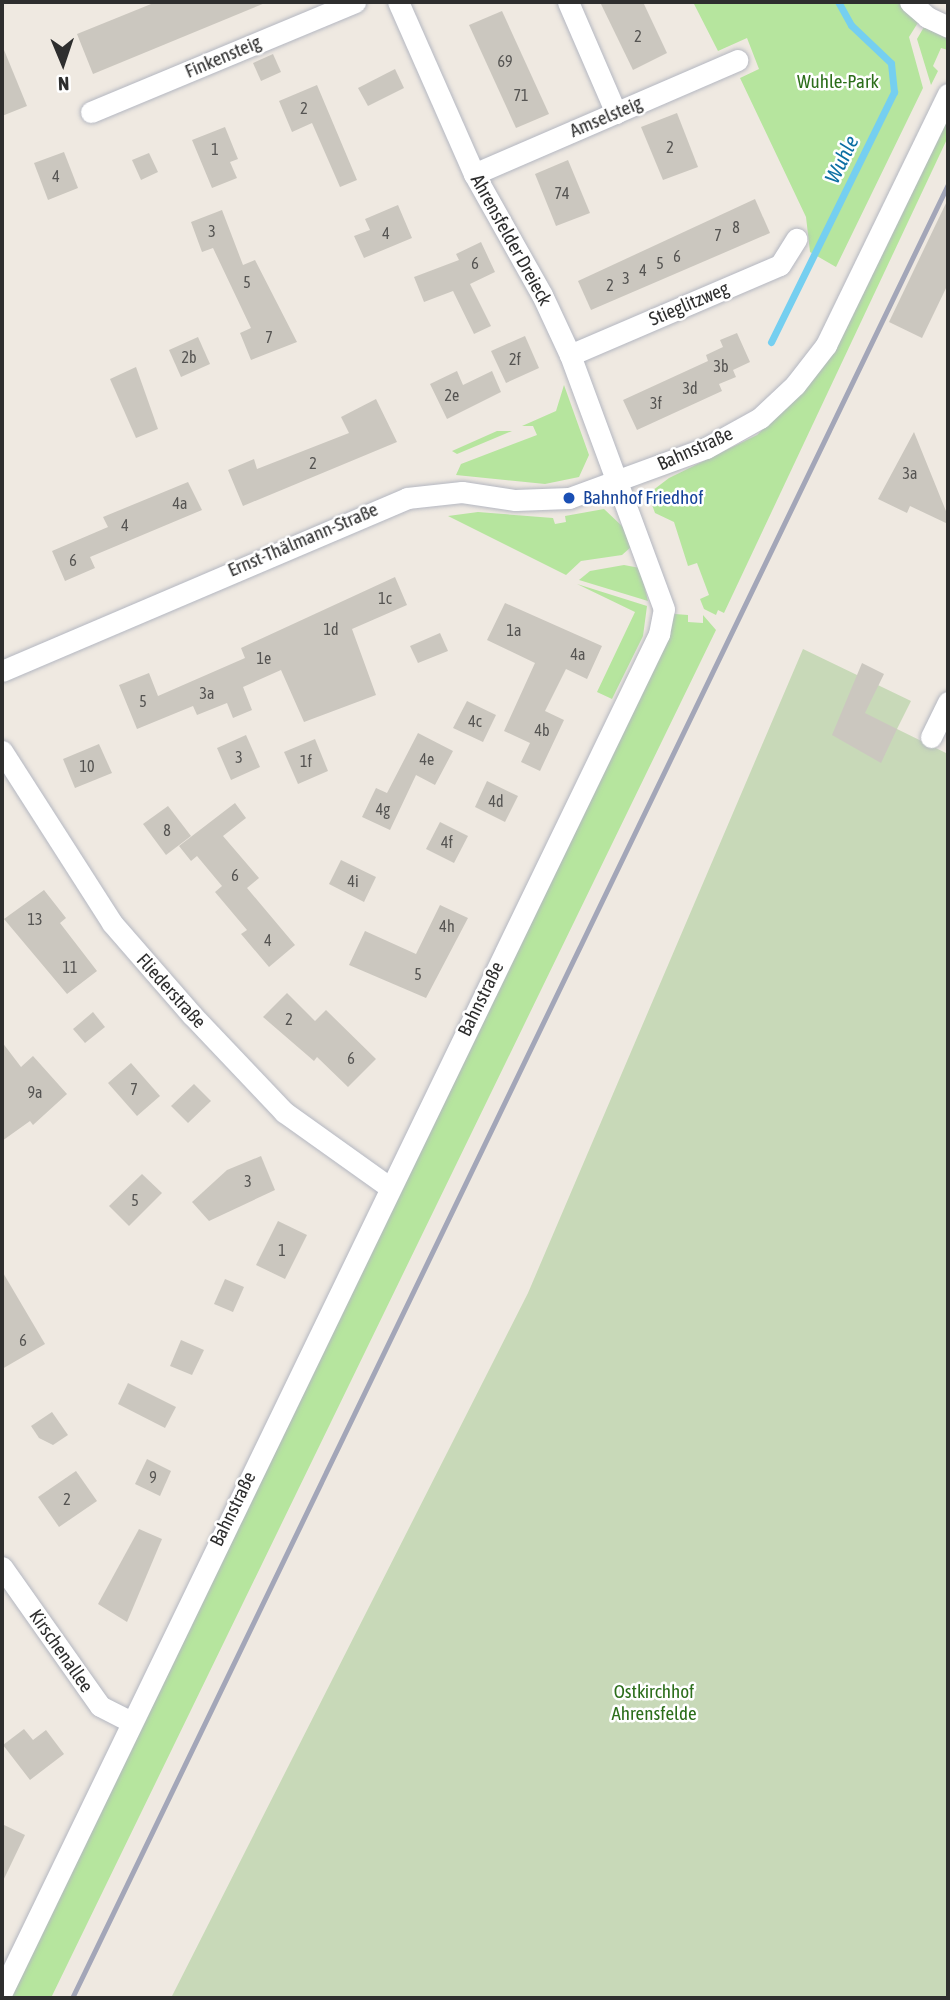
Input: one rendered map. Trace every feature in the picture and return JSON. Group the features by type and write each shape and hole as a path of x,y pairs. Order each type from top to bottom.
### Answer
{"street":[{"name":"Finkensteig","path":"91,112 355,2"},
{"name":"Ahrensfelder Dreieck","path":"398,2 474,174 542,295 570,355 618,481"},
{"path":"568,2 617,113"},
{"path":"910,2 927,18 948,27"},
{"name":"Amselsteig","path":"474,174 737,60"},
{"name":"Bahnstraße","path":"2,1992 389,1187 659,634 663,595 618,481 706,448 760,418 794,385 825,345 948,94"},
{"name":"Stieglitzweg","path":"570,355 780,265 796,239"},
{"name":"Ernst-Thälmann-Straße","path":"2,671 407,498 462,492 540,502 569,498 618,481"},
{"path":"930,737 948,702"},
{"name":"Fliederstraße","path":"2,751 112,923 192,1015 284,1112 389,1187"},
{"name":"Kirschenallee","path":"2,1567 100,1706 131,1722"}],"green space":[{"name":"Wuhle-Park","path":"693,2 898,2 919,21 909,37 923,88 836,267 810,252 806,217 740,78 759,69 747,38 718,51"},
{"path":"924,27 948,39 948,50 941,48 933,66 938,71 931,85 917,39"},
{"path":"948,113 948,137 724,613 718,610 716,615 704,609 700,599 709,595 697,563 688,566 674,522 655,513 648,494 669,478 757,435 803,391"},
{"path":"564,385 589,455 579,477 545,484 456,475 461,464 537,435 533,426 522,426 556,411"},
{"path":"497,431 512,431 457,454 452,451"},
{"path":"604,509 623,527 631,547 622,555 581,561 566,575 448,516 478,512 553,518 555,524 566,522 565,516"},
{"path":"624,565 640,568 648,601 579,580 590,571"},
{"path":"577,584 647,606 643,636 612,699 597,692 635,612"},
{"path":"675,614 688,615 688,622 703,623 703,615 716,630 51,1998 9,1998"},
{"name":"Ostkirchhof Ahrensfelde","path":"803,649 911,701 897,729 948,754 948,1998 171,1998 528,1293"}],"building":[{"path":"156,2 265,3 93,74 77,34"},
{"path":"600,2 643,2 667,53 633,70"},
{"path":"502,11 549,114 516,128 469,25"},
{"path":"2,45 27,106 2,116"},
{"path":"273,54 281,72 261,81 253,63"},
{"path":"395,69 404,88 368,106 358,88"},
{"path":"317,85 357,180 340,187 312,123 292,132 279,101"},
{"path":"677,113 698,167 663,180 641,127"},
{"path":"225,127 238,159 230,162 237,178 212,188 192,140"},
{"path":"64,152 78,188 48,200 34,163"},
{"path":"149,153 158,172 141,180 132,160"},
{"path":"568,160 590,213 556,226 535,174"},
{"path":"755,199 770,233 591,310 578,281"},
{"path":"948,199 948,284 922,338 889,322"},
{"path":"398,205 412,238 364,258 354,236 370,230 365,219"},
{"path":"222,210 243,265 255,260 297,342 251,360 240,333 251,328 213,248 202,252 191,222"},
{"path":"481,242 495,272 470,284 491,326 474,334 453,291 424,302 414,277 459,260 456,254"},
{"path":"737,333 750,362 733,370 736,377 719,384 722,391 637,430 623,400 708,361 706,355 723,347 720,340"},
{"path":"525,336 539,368 506,383 491,351"},
{"path":"198,337 210,364 181,377 169,350"},
{"path":"136,367 158,429 136,438 110,379"},
{"path":"457,371 463,385 492,371 501,392 447,419 430,384"},
{"path":"376,399 397,442 243,506 228,470 254,459 257,469 349,433 341,417"},
{"path":"914,432 948,516 948,524 910,506 907,513 878,499"},
{"path":"188,482 202,510 90,557 95,568 65,581 52,551 108,527 103,517"},
{"path":"395,577 407,605 352,629 376,695 304,722 281,670 243,687 252,710 233,718 227,703 197,715 193,706 137,729 119,685 149,673 158,696 245,658 241,648"},
{"path":"505,603 602,646 587,679 566,669 545,711 564,720 540,771 521,762 530,743 504,731 535,663 487,640"},
{"path":"440,633 448,651 418,663 410,646"},
{"path":"862,663 884,674 865,713 897,729 881,763 832,735"},
{"path":"467,701 496,715 483,742 453,728"},
{"path":"418,733 453,751 435,785 416,775 390,830 362,817 376,788 387,793"},
{"path":"246,735 260,767 231,780 217,748"},
{"path":"315,739 328,771 298,784 284,752"},
{"path":"99,744 112,773 75,788 63,759"},
{"path":"487,781 518,796 505,822 475,807"},
{"path":"235,803 246,818 223,836 259,878 247,888 295,945 269,967 241,934 247,930 215,892 222,886 197,856 191,861 179,846"},
{"path":"168,806 191,836 166,855 143,824"},
{"path":"440,822 468,836 454,863 426,849"},
{"path":"341,860 376,877 364,902 329,884"},
{"path":"44,890 66,918 60,923 97,971 67,994 4,919"},
{"path":"440,905 468,918 426,998 349,965 365,931 416,954"},
{"path":"287,993 315,1021 326,1010 376,1059 348,1087 317,1057 314,1061 263,1017"},
{"path":"93,1012 105,1027 85,1043 73,1029"},
{"path":"2,1042 21,1067 33,1056 67,1094 33,1125 30,1121 2,1141"},
{"path":"131,1063 160,1096 137,1116 108,1083"},
{"path":"194,1084 211,1101 188,1123 171,1106"},
{"path":"261,1156 275,1190 209,1221 192,1202 227,1170"},
{"path":"142,1174 162,1193 129,1226 109,1206"},
{"path":"278,1221 307,1235 285,1279 256,1265"},
{"path":"2,1271 45,1344 2,1369"},
{"path":"225,1279 244,1287 233,1312 214,1304"},
{"path":"181,1340 204,1350 192,1375 170,1366"},
{"path":"128,1383 176,1407 165,1428 118,1404"},
{"path":"52,1412 68,1435 53,1445 39,1438 31,1426"},
{"path":"147,1459 171,1471 160,1496 135,1484"},
{"path":"76,1471 97,1501 59,1527 38,1497"},
{"path":"139,1529 162,1539 127,1622 98,1604"},
{"path":"24,1729 33,1740 46,1730 64,1754 30,1780 3,1745"},
{"path":"2,1824 25,1835 2,1883"}],"waterway":[{"name":"Wuhle","path":"771,342 894,92 891,63 851,25 838,2"}],"railway":[{"path":"72,1998 948,184"}],"place":[{"name":"Bahnhof Friedhof","path":"569,498"}]}
